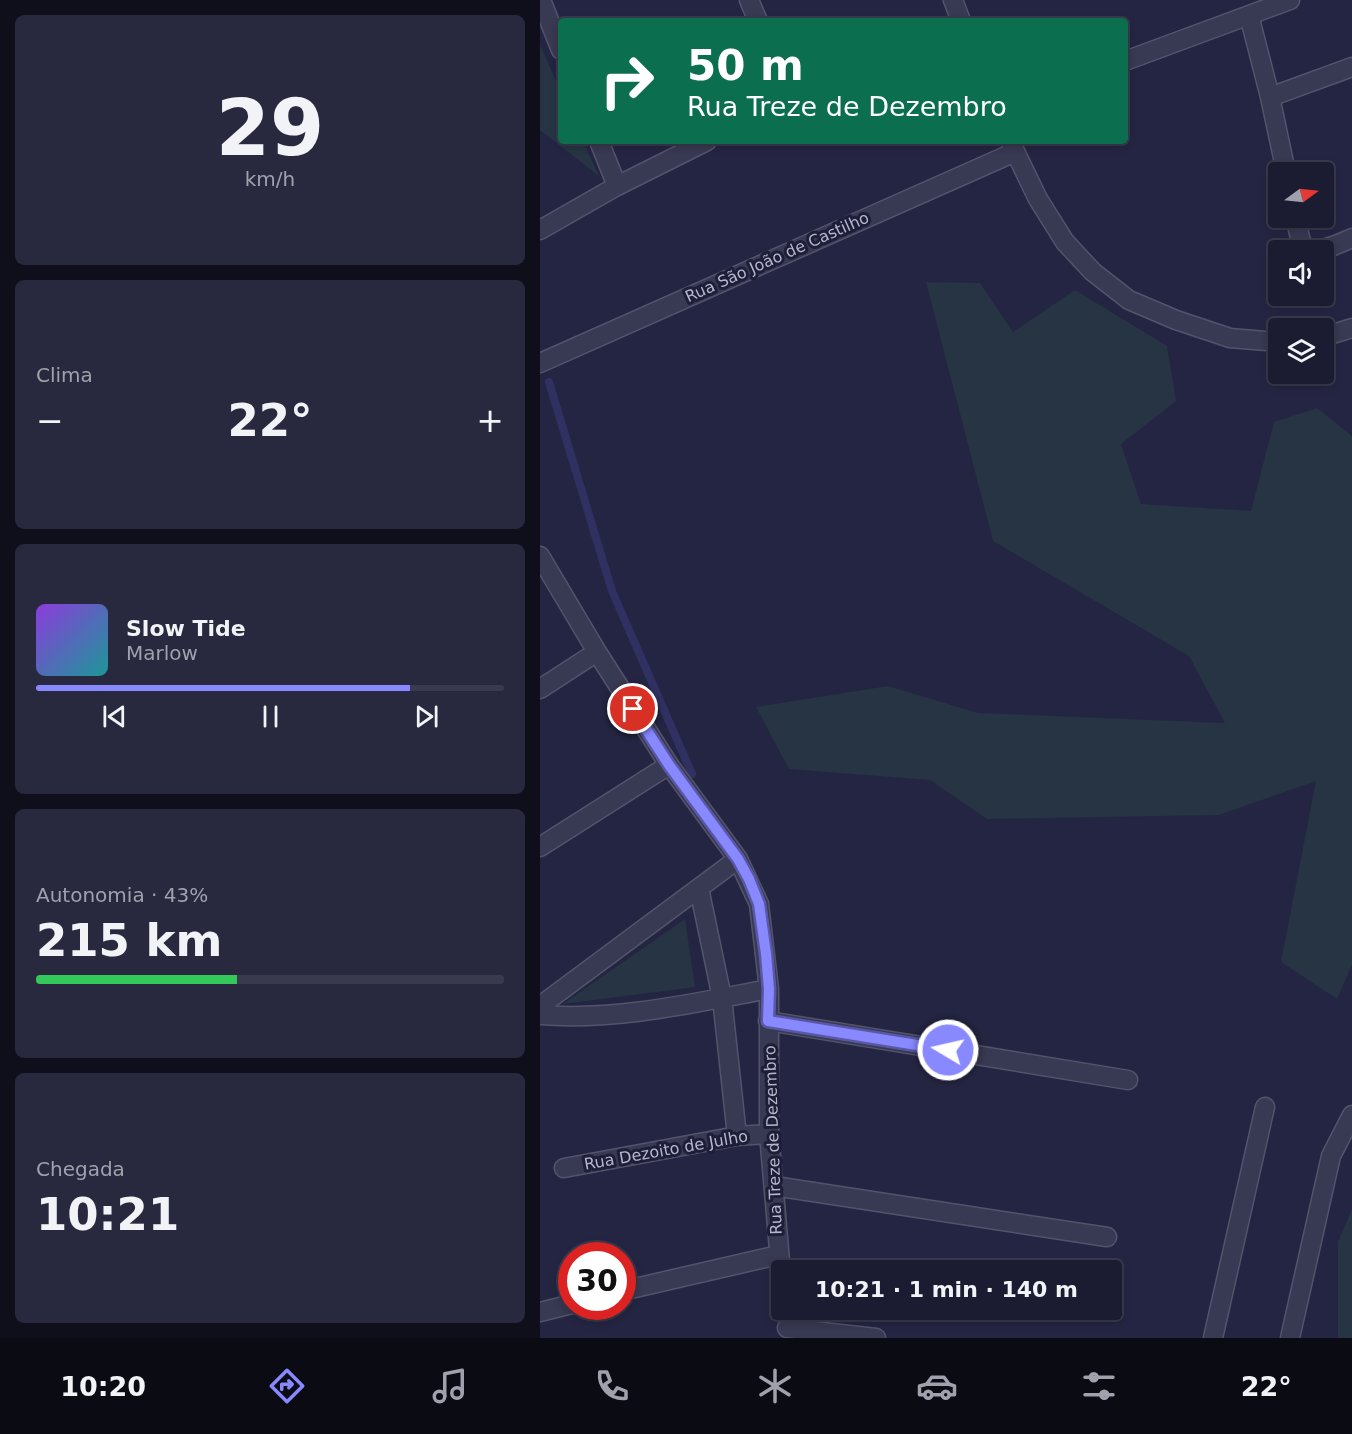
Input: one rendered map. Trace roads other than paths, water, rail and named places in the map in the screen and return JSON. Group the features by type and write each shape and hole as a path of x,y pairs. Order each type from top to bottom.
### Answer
{"street":[{"path":"541,0 558,42"},
{"path":"749,0 757,18"},
{"path":"953,0 958,18"},
{"path":"1128,60 1290,0"},
{"path":"1249,15 1284,162"},
{"path":"1270,97 1352,67"},
{"path":"600,144 617,186"},
{"path":"540,230 617,186 701,144"},
{"path":"1012,146 1038,199 1065,242 1093,272 1129,300 1176,320 1230,338 1268,341"},
{"name":"Rua São João de Castilho","path":"540,363 1012,146"},
{"path":"1298,228 1302,245 1309,249 1323,249 1352,238"},
{"path":"1334,333 1352,328"},
{"name":"Rua Treze de Dezembro","path":"540,556 597,652 669,765 738,859 759,904 769,989 769,1134 779,1260"},
{"path":"540,689 597,652"},
{"path":"540,847 669,765"},
{"path":"540,1006 738,859"},
{"path":"699,888 722,998 737,1136"},
{"path":"540,1015 639,1011 769,989"},
{"path":"768,1021 1128,1080"},
{"path":"1213,1338 1265,1107"},
{"path":"1290,1338 1331,1156 1352,1115"},
{"name":"Rua Dezoito de Julho","path":"564,1168 737,1136 769,1134"},
{"path":"774,1186 1107,1237"},
{"path":"636,1288 778,1255"},
{"path":"540,1312 558,1308"},
{"path":"786,1325 876,1338"}],"waterway":[{"path":"549,382 612,591 692,774"}]}
